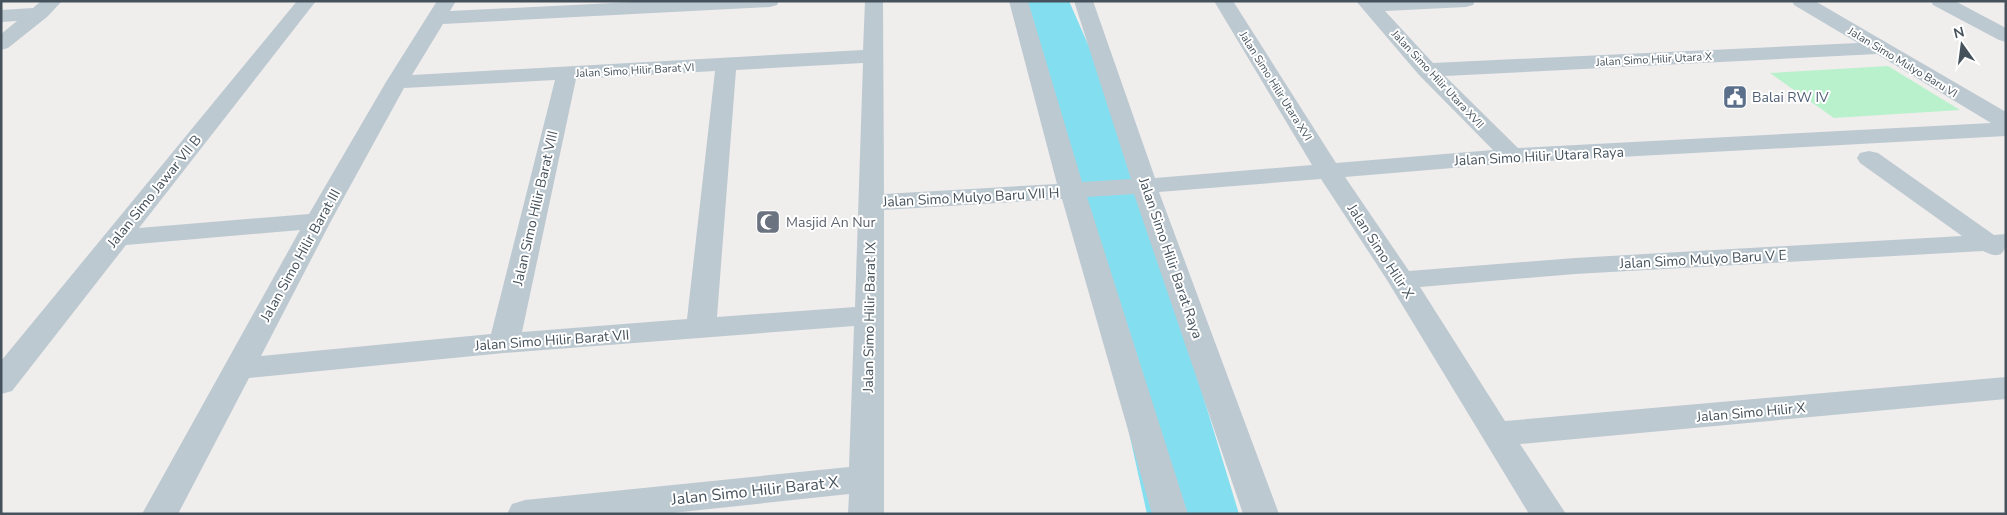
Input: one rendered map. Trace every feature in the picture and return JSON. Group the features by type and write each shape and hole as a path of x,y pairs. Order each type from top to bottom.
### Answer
{"street":[{"name":"Jalan Simo Jawar VII B","path":"1,382 308,1"},
{"path":"442,10 770,1"},
{"name":"Jalan Simo Hilir Barat IX","path":"866,514 874,1"},
{"path":"1018,1 1080,190 1170,514"},
{"name":"Jalan Simo Hilir Barat Raya","path":"1083,1 1137,186 1261,514"},
{"name":"Jalan Simo Hilir Utara XVI","path":"1224,1 1329,170"},
{"path":"1368,4 1466,1"},
{"name":"Jalan Simo Mulyo Baru VI","path":"1801,1 2006,122"},
{"path":"1940,1 2006,36"},
{"name":"Jalan Simo Hilir Utara XVII","path":"1368,4 1427,70 1512,156"},
{"path":"1,16 46,7"},
{"path":"1,44 46,7"},
{"name":"Jalan Simo Hilir Barat III","path":"160,514 318,221 396,82 442,10"},
{"name":"Jalan Simo Hilir Utara X","path":"1427,70 1880,48"},
{"name":"Jalan Simo Hilir Barat VI","path":"396,82 873,56"},
{"path":"701,328 726,65"},
{"name":"Jalan Simo Hilir Barat VIII","path":"504,343 567,73"},
{"name":"Jalan Simo Hilir Utara Raya","path":"1080,190 1512,156 2006,129"},
{"path":"1869,158 2000,247"},
{"name":"Jalan Simo Hilir X","path":"1329,170 1401,280 1548,514"},
{"name":"Jalan Simo Mulyo Baru VII H","path":"870,203 1080,190"},
{"path":"116,238 318,221"},
{"name":"Jalan Simo Mulyo Baru V E","path":"1401,280 1585,265 2000,247"},
{"name":"Jalan Simo Hilir Barat VII","path":"237,369 504,343 869,315"},
{"name":"Jalan Simo Hilir X","path":"1496,434 2006,388"},
{"name":"Jalan Simo Hilir Barat X","path":"524,514 867,479"}],"green space":[{"path":"1888,66 1960,110 1834,118 1770,73"}],"waterway":[{"path":"1045,1 1086,106 1193,514"}],"place":[{"name":"Balai RW IV","path":"1735,97"},
{"name":"Masjid An Nur","path":"768,222"}]}
